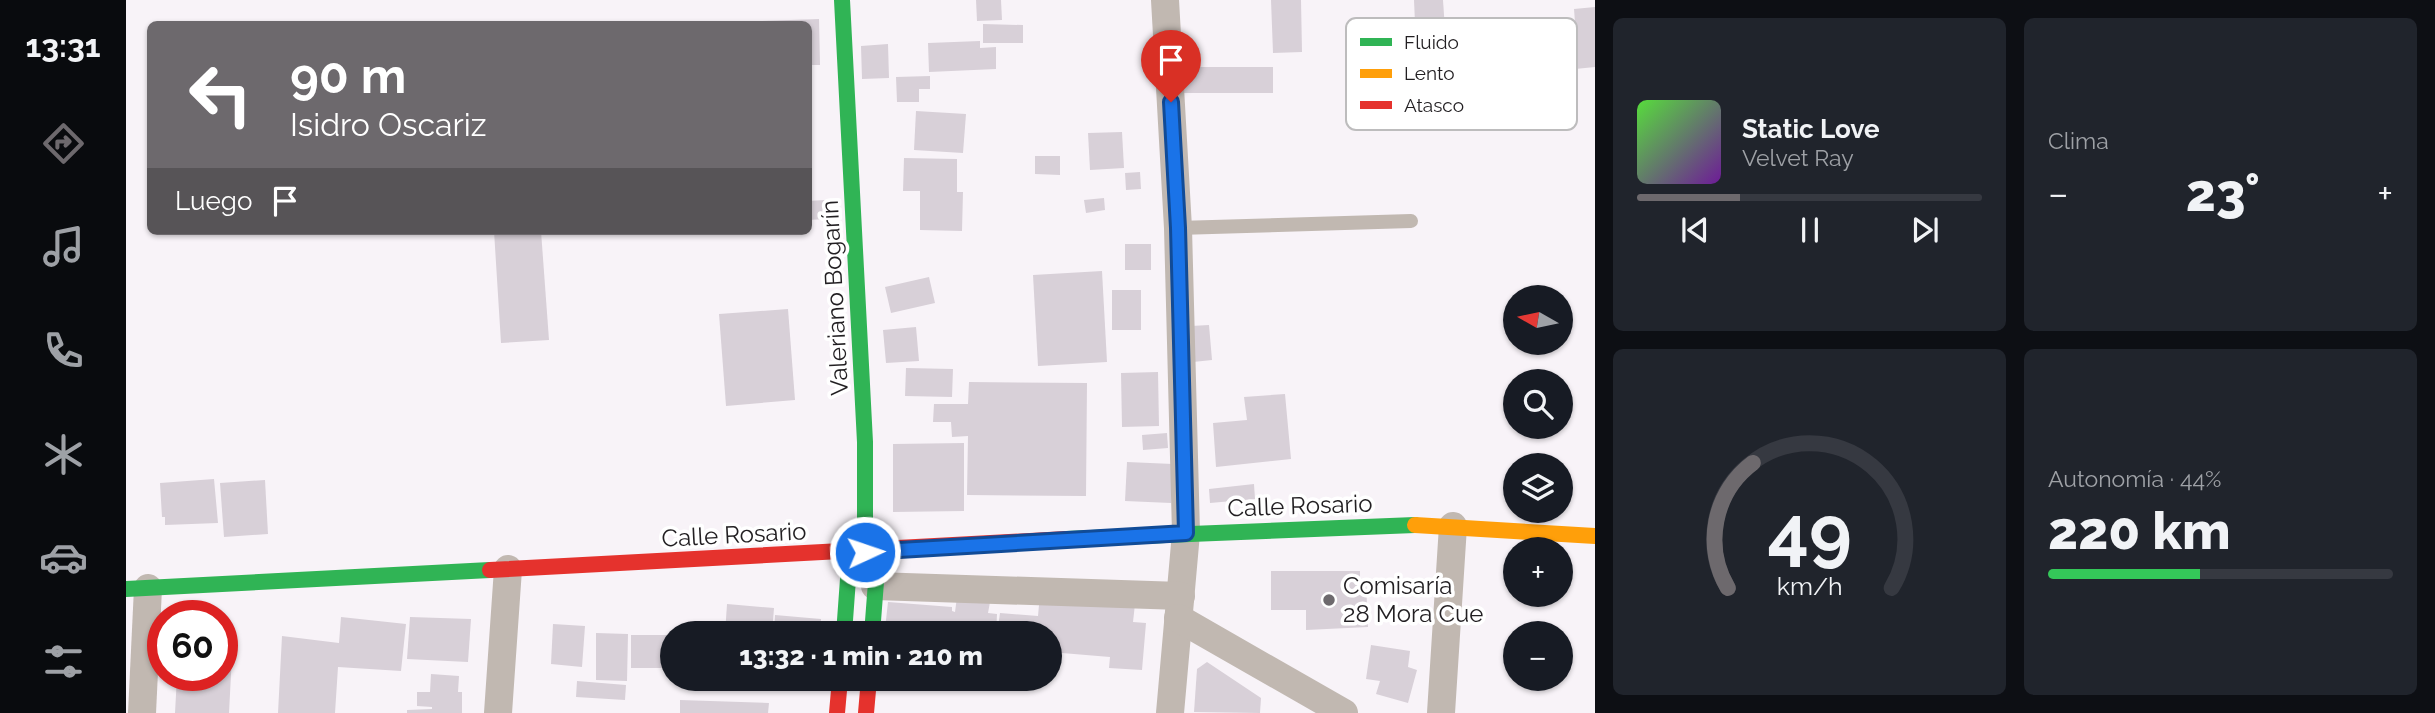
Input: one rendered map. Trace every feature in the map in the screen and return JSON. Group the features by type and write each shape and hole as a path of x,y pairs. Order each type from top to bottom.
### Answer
{"main road":[{"name":"Valeriano Bogarín","path":"842,0 865,442 865,552"},
{"name":"Calle Rosario","path":"137,588 1386,525 1453,526 1595,536"},
{"path":"865,552 876,586 873,621"},
{"path":"845,621 848,579 865,552"},
{"path":"837,713 839,691"},
{"path":"866,713 868,691"}],"street":[{"path":"1165,0 1178,228 1186,533 1170,713"},
{"path":"1441,713 1453,526"},
{"path":"988,544 988,589"},
{"path":"498,713 508,569"},
{"path":"876,586 988,589 1180,607 1344,713"},
{"path":"137,588 142,713"}],"lane":[{"path":"1178,228 1411,221"}],"building":[{"path":"976,0 1001,0 1002,20 977,21"},
{"path":"1271,0 1301,0 1302,52 1273,53"},
{"path":"1414,0 1443,0 1444,18 1415,18"},
{"path":"1595,7 1595,67 1577,69 1577,18 1575,18 1574,9"},
{"path":"819,19 820,65 812,65 812,21 761,21"},
{"path":"983,24 1023,25 1023,43 983,43"},
{"path":"980,41 980,48 996,47 996,69 929,72 928,43"},
{"path":"888,44 889,78 862,79 861,46"},
{"path":"1180,67 1273,67 1273,93 1180,93"},
{"path":"930,76 930,89 919,89 919,102 897,102 896,77"},
{"path":"916,111 966,114 963,153 914,150"},
{"path":"1122,132 1124,168 1090,170 1088,133"},
{"path":"1035,156 1060,156 1060,175 1035,174"},
{"path":"904,158 957,159 957,192 963,192 962,231 920,230 920,191 903,191"},
{"path":"1140,172 1141,189 1126,190 1125,173"},
{"path":"1104,198 1105,210 1086,213 1084,200"},
{"path":"825,200 826,219 812,220 812,201"},
{"path":"494,235 541,235 549,340 501,343"},
{"path":"1125,244 1151,244 1151,270 1125,270"},
{"path":"1102,271 1107,362 1038,366 1033,275"},
{"path":"929,277 935,303 891,313 885,287"},
{"path":"1112,290 1141,290 1141,330 1112,330"},
{"path":"788,309 795,400 726,406 719,314"},
{"path":"1209,325 1212,360 1193,362 1191,326"},
{"path":"916,327 919,361 886,363 883,330"},
{"path":"906,368 953,369 952,397 905,396"},
{"path":"1158,372 1159,426 1122,427 1121,373"},
{"path":"969,382 1087,383 1086,496 967,495 968,436 952,437 951,422 933,422 934,404 968,404"},
{"path":"1285,394 1291,459 1216,467 1213,423 1247,420 1244,397"},
{"path":"1167,433 1168,448 1143,450 1142,435"},
{"path":"964,443 964,511 893,512 893,444"},
{"path":"1127,462 1173,464 1171,503 1125,501"},
{"path":"214,479 218,523 165,525 160,483"},
{"path":"265,480 268,534 224,537 220,483"},
{"path":"1254,484 1255,499 1210,503 1209,489"},
{"path":"1271,571 1360,571 1360,583 1366,582 1368,627 1306,630 1306,610 1271,610"},
{"path":"1040,594 1135,604 1133,622 1146,623 1142,670 1109,668 1110,657 1062,653 1062,621 999,621 1000,613 1038,616"},
{"path":"957,597 990,602 988,613 997,614 997,621 886,621 888,602 952,607 955,612"},
{"path":"727,604 774,608 773,621 726,621"},
{"path":"775,615 821,619 821,621 775,621"},
{"path":"341,617 406,624 401,671 338,667 335,713 278,713 282,636 339,643"},
{"path":"410,617 471,619 468,662 407,659"},
{"path":"553,624 585,626 582,667 551,664"},
{"path":"596,633 628,634 627,681 596,680"},
{"path":"631,635 660,635 660,668 631,668"},
{"path":"1371,645 1410,651 1408,667 1417,670 1408,703 1376,694 1380,681 1366,679"},
{"path":"1207,662 1261,698 1260,713 1194,712 1197,669"},
{"path":"431,674 459,676 458,692 462,692 462,713 407,713 407,710 432,709 417,706 417,692 430,692"},
{"path":"577,681 626,685 625,700 576,697"},
{"path":"176,691 230,691 229,713 175,713"},
{"path":"680,700 769,703 768,713 680,713"}],"traffic: fast":[{"path":"842,0 865,442 865,552 876,582 873,621"},
{"path":"1066,539 1415,525"},
{"path":"845,621 848,579 865,552"},
{"path":"126,589 490,570"}],"traffic: slow":[{"path":"1415,525 1595,536"}],"traffic: jam":[{"path":"490,570 1066,539"},
{"path":"837,713 839,691"},
{"path":"866,713 868,691"}],"place":[{"name":"Comisaría 28 Mora Cue","path":"1329,600"}],"route":[{"path":"865,552 1186,533 1178,228 1171,102"}]}
